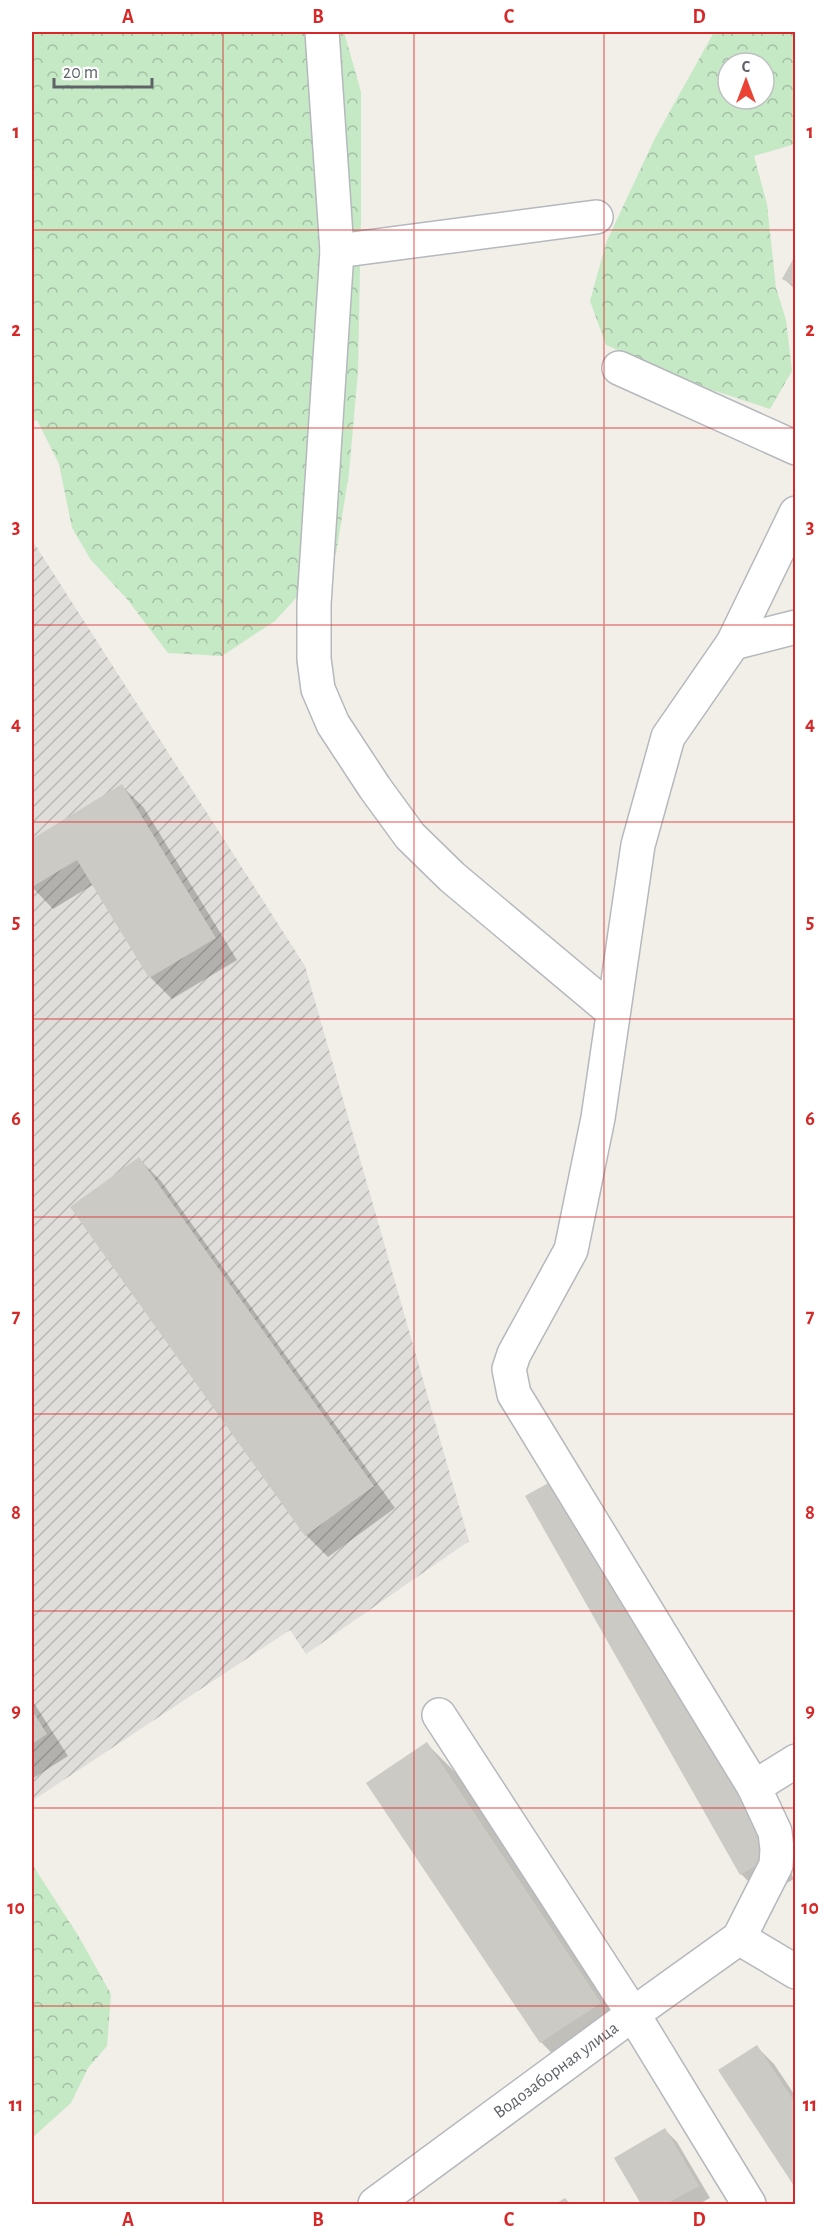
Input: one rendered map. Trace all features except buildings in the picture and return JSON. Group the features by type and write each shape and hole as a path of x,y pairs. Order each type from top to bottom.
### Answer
{"street":[{"path":"322,32 337,251 314,604 314,659 318,689 333,724 410,836 452,877 613,1012"},
{"path":"337,251 596,217"},
{"path":"618,368 795,448"},
{"path":"795,513 733,644 668,737 638,845 598,1118 571,1250 514,1354 509,1369 514,1394 754,1787 775,1832 776,1865 739,1938 795,1972"},
{"path":"733,644 795,627"},
{"path":"439,1715 633,2014 748,2205"},
{"path":"754,1787 795,1761"},
{"name":"Водозаборная улица","path":"375,2205 739,1938"}],"shaded area":[{"path":"32,540 305,966 469,1541 306,1654 290,1630 32,1801"}],"green space":[{"path":"32,32 344,32 361,92 361,217 358,371 349,473 336,554 275,621 222,656 168,653 127,599 91,560 72,528 59,464 37,420 32,422"},
{"path":"714,32 795,32 795,144 754,156 767,204 776,288 786,320 792,371 770,409 712,390 606,345 590,301 606,243 654,140"},
{"path":"32,1864 79,1937 111,1994 107,2046 88,2068 71,2103 32,2138"}]}
